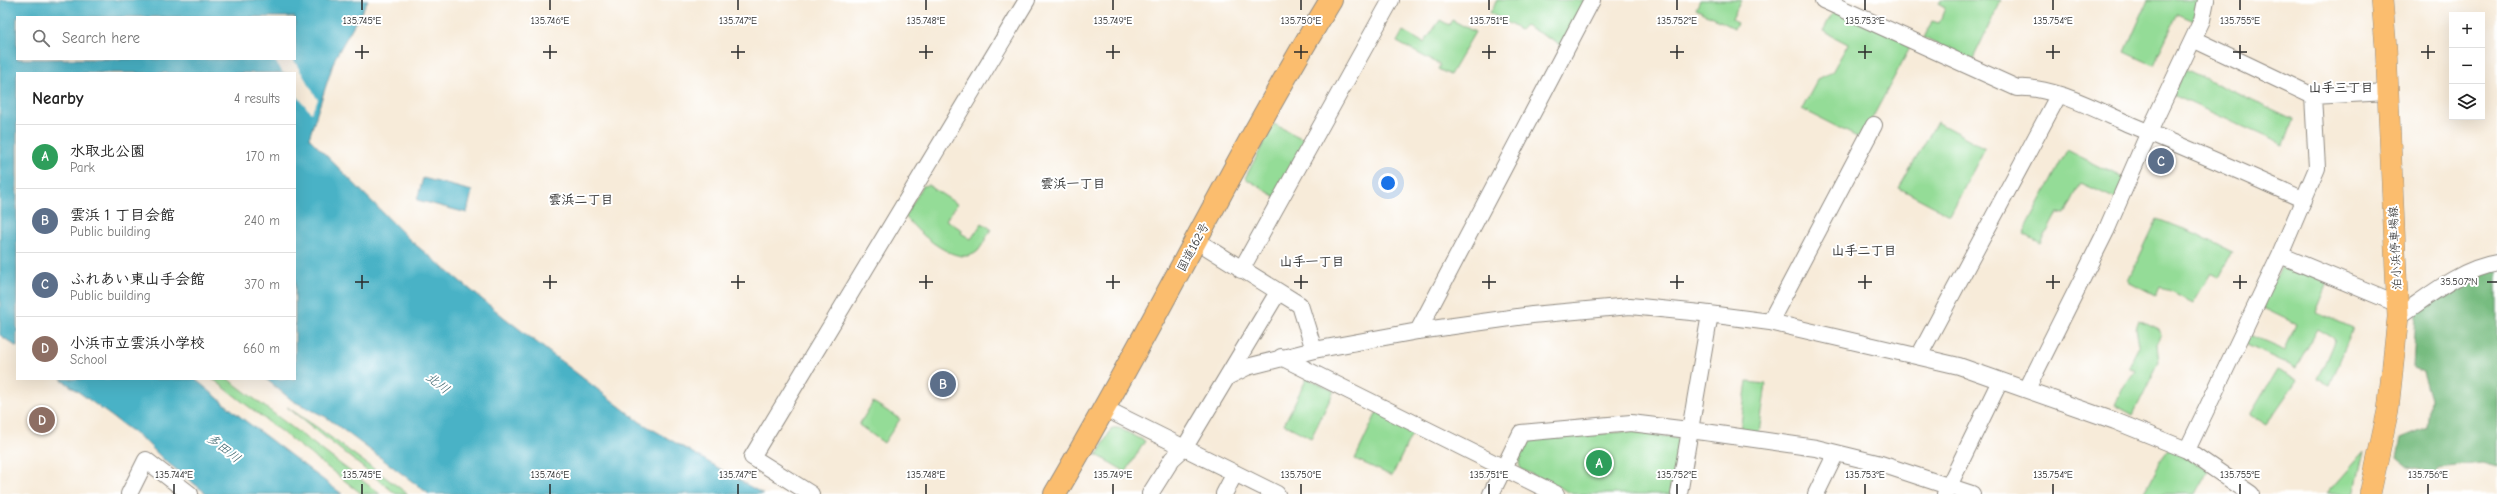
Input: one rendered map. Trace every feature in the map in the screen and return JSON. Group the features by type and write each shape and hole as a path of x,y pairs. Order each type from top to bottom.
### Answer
{"highway":[{"name":"国道162号","path":"1055,494 1106,409 1256,129 1330,0"}],"main road":[{"name":"泊小浜停車場線","path":"2370,494 2388,410 2398,311 2388,92 2382,0"}],"street":[{"path":"811,494 752,457 1027,0"},
{"path":"1241,270 1391,0"},
{"path":"1418,331 1592,0"},
{"path":"1823,0 1916,40 2016,88 2031,87 2058,96 2149,132 2304,200"},
{"path":"2027,389 2106,231 2149,132 2202,20 2206,0"},
{"path":"2193,39 2313,96 2388,92"},
{"path":"1919,356 2058,96"},
{"path":"2187,450 2269,273 2280,255 2317,168 2313,96"},
{"path":"1770,322 1874,125"},
{"path":"1197,241 1241,270 1300,305 1314,350"},
{"path":"2280,255 2398,311 2477,266 2497,263"},
{"path":"1150,494 1172,458 1185,447 1229,376 1237,358 1278,292"},
{"path":"1229,376 1247,367 1281,357 1314,350 1418,331 1577,309 1630,306 1710,314 1770,322 1919,356 2027,389 2187,450 2247,492"},
{"path":"1678,494 1710,314"},
{"path":"1281,357 1556,494"},
{"path":"1947,490 2000,381"},
{"path":"1106,409 1277,494"},
{"path":"1491,494 1521,433 1631,423 1808,447 1836,453 1947,490 1972,494"},
{"path":"1816,494 1836,453"},
{"path":"129,494 146,460 190,494"},
{"path":"1224,494 1235,474"}],"green space":[{"path":"1497,0 1587,0 1562,46 1525,25 1520,30 1490,13"},
{"path":"1700,0 1741,0 1732,19 1737,23 1734,28 1696,9"},
{"path":"1940,0 2001,0 1972,61 1924,38 1932,21 1939,23 1945,8 1938,4"},
{"path":"2148,0 2199,0 2194,21 2178,14 2153,65 2125,52"},
{"path":"1834,10 1912,44 1861,139 1802,109 1818,79 1832,72 1848,44 1823,31"},
{"path":"1440,20 1449,25 1452,20 1475,32 1450,75 1438,69 1440,65 1397,42 1403,31 1424,43"},
{"path":"2185,69 2293,120 2284,145 2173,95"},
{"path":"1937,122 1985,148 1950,215 1899,188"},
{"path":"1274,124 1307,141 1276,197 1245,178"},
{"path":"2067,150 2125,179 2116,199 2081,183 2065,214 2057,213 2041,243 2023,234"},
{"path":"928,185 957,204 946,220 962,230 961,233 971,239 982,223 991,229 978,251 970,256 960,256 949,252 928,239 910,223 905,216 923,186"},
{"path":"2157,219 2195,233 2232,252 2219,277 2211,273 2193,303 2159,286 2155,295 2128,281"},
{"path":"2284,263 2328,283 2316,312 2353,328 2330,385 2318,379 2335,339 2318,329 2296,368 2247,345 2244,336 2246,333 2285,350 2296,324 2259,306"},
{"path":"2497,268 2497,467 2482,463 2437,468 2434,473 2409,467 2397,457 2401,439 2428,428 2431,398 2423,372 2413,368 2416,312 2476,273"},
{"path":"2139,320 2158,329 2161,334 2157,343 2159,362 2133,415 2115,405 2122,389 2135,371 2128,367 2139,346 2136,328"},
{"path":"2277,370 2297,380 2266,425 2250,415"},
{"path":"1307,378 1334,391 1311,438 1284,424"},
{"path":"214,380 229,380 380,494 362,494"},
{"path":"1747,382 1766,384 1759,433 1740,430"},
{"path":"873,402 900,419 884,443 859,425"},
{"path":"287,407 318,428 408,494 396,494"},
{"path":"1377,412 1414,430 1392,476 1355,459"},
{"path":"1112,428 1119,428 1145,441 1126,472 1097,455"},
{"path":"1632,431 1677,438 1682,444 1672,494 1573,494 1521,469 1519,465 1521,453 1532,440"},
{"path":"2168,448 2208,470 2195,494 2149,494 2145,491"},
{"path":"2364,451 2354,494 2326,494"}],"water":[{"name":"北川","path":"0,0 368,0 335,58 309,138 411,241 505,318 640,422 763,494 429,494 326,417 293,401 267,380 296,380 296,72 16,72 16,346 0,335"},
{"path":"423,178 472,191 467,213 417,200"},
{"name":"多田川","path":"62,380 196,380 243,419 342,494 207,494 163,459 145,441"}],"pier":[{"path":"275,60 294,60 318,100 311,113 296,94 296,72 282,72"}],"place":[{"name":"ふれあい東山手会館","path":"2161,161"},
{"name":"雲浜１丁目会館","path":"943,384"},
{"name":"小浜市立雲浜小学校","path":"42,420"},
{"name":"水取北公園","path":"1599,463"}],"district":[{"name":"山手三丁目","path":"2341,87"},
{"name":"雲浜一丁目","path":"1073,183"},
{"name":"雲浜二丁目","path":"581,199"},
{"name":"山手二丁目","path":"1864,250"},
{"name":"山手一丁目","path":"1312,261"}]}
